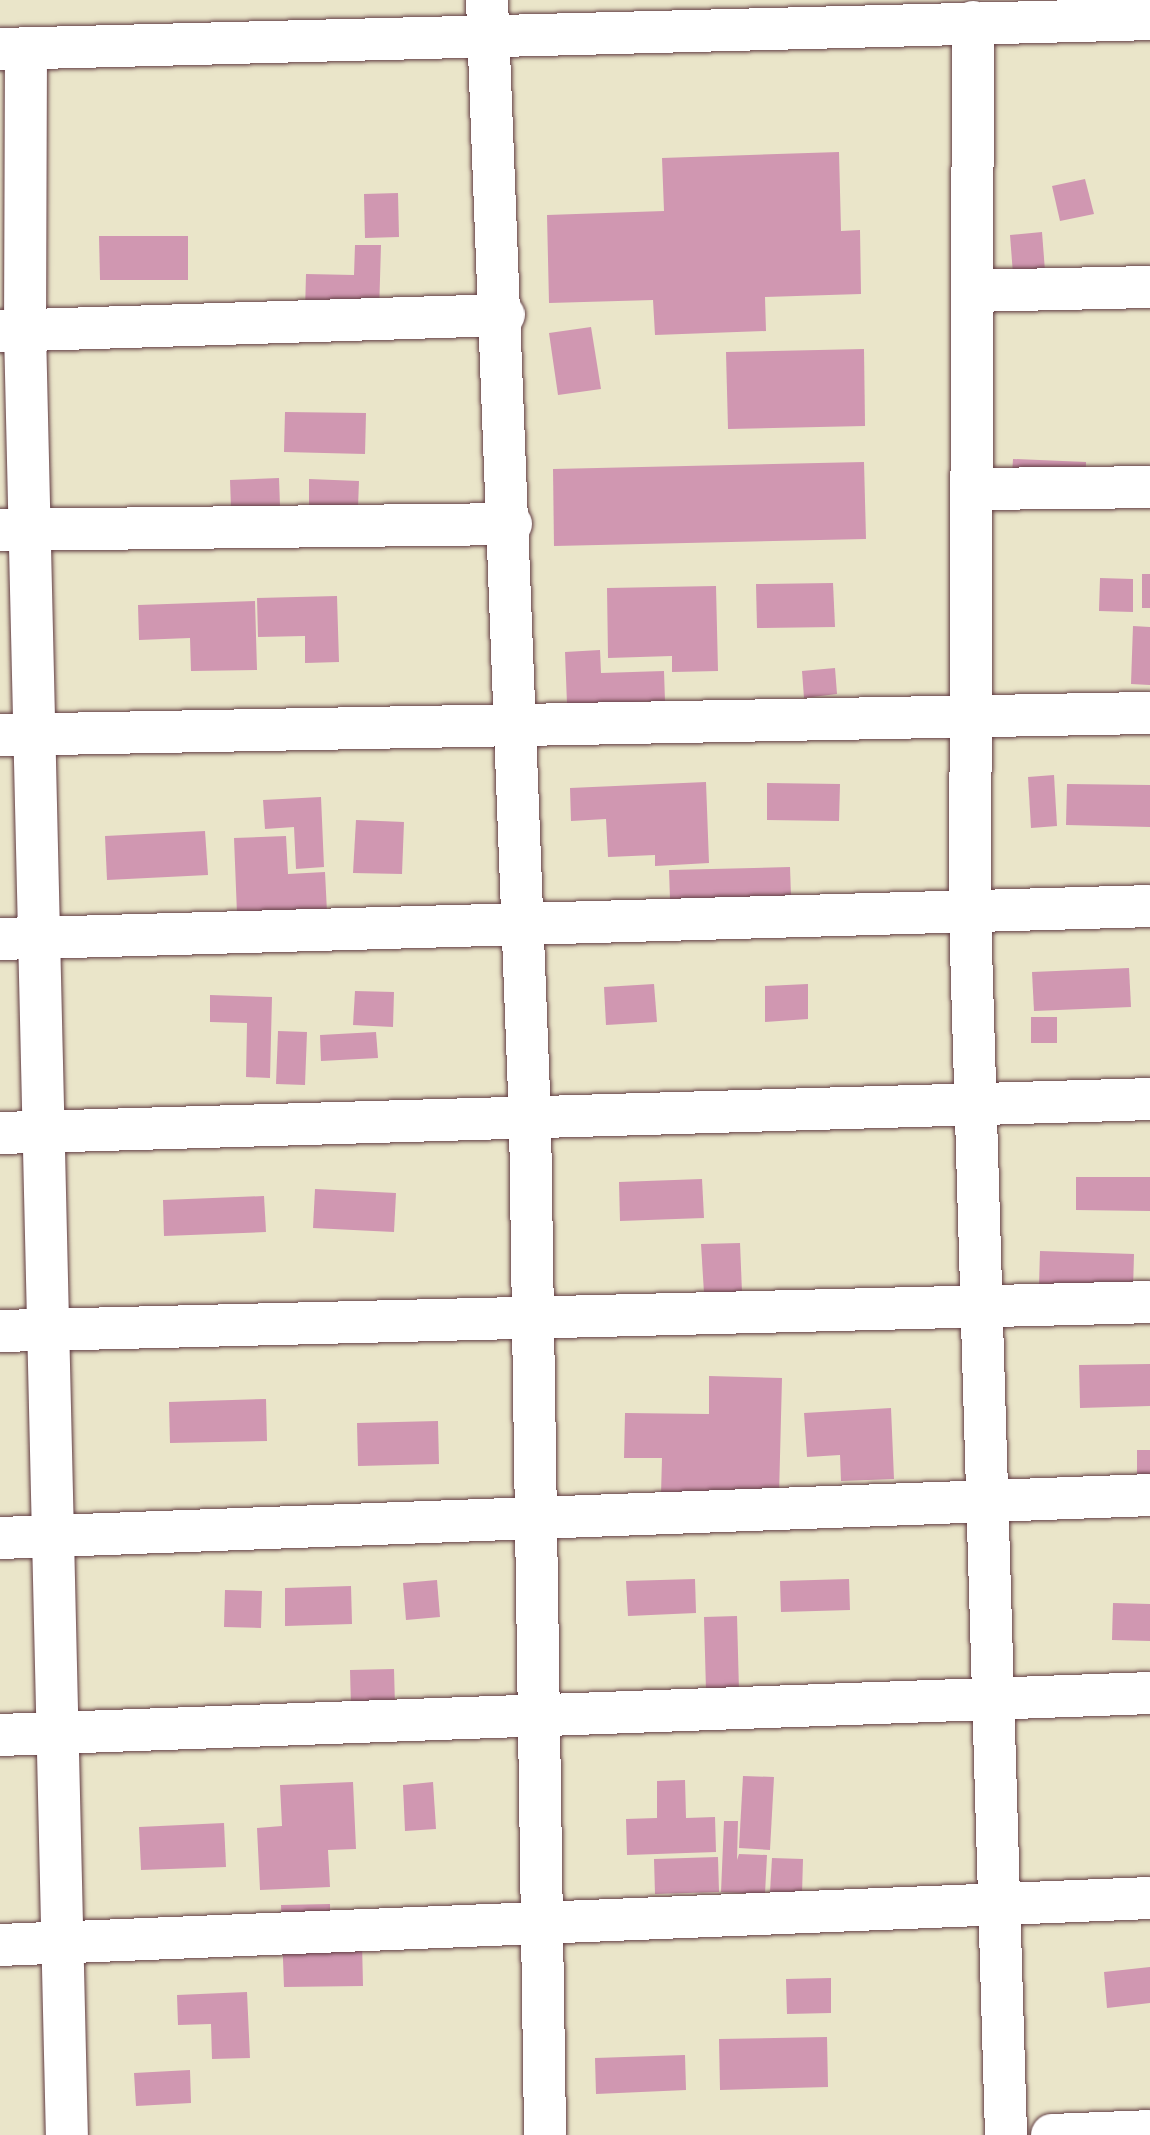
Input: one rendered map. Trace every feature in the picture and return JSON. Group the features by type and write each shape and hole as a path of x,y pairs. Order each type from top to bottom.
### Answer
{"street":[{"path":"488,16 512,524 530,1118 546,1923 544,2135"},
{"path":"67,2135 46,1330 21,1132 12,331 13,48 488,16 972,22 1150,19"},
{"path":"972,22 970,914 1006,2135"},
{"path":"972,292 1150,287"},
{"path":"12,331 504,315"},
{"path":"972,490 1150,487"},
{"path":"15,530 512,524"},
{"path":"18,734 1150,713"},
{"path":"19,939 1150,906"},
{"path":"21,1132 1150,1099"},
{"path":"0,1331 1150,1302"},
{"path":"0,1538 1150,1494"},
{"path":"0,1736 1150,1693"},
{"path":"0,1945 1150,1898"},
{"path":"1052,2135 1150,2131"}],"building":[{"path":"839,152 841,231 860,230 861,294 765,297 766,331 655,335 653,300 549,303 547,215 664,211 662,158"},
{"path":"1085,179 1094,214 1060,221 1052,186"},
{"path":"398,193 399,237 365,238 364,194"},
{"path":"1042,232 1045,271 1013,274 1010,235"},
{"path":"99,236 188,236 188,280 100,280"},
{"path":"355,245 381,245 379,313 305,311 306,274 354,275"},
{"path":"591,327 601,389 558,395 549,333"},
{"path":"864,349 865,426 728,429 726,352"},
{"path":"285,412 366,413 365,454 284,452"},
{"path":"1013,459 1086,462 1085,495 1011,491"},
{"path":"864,462 866,539 554,546 553,469"},
{"path":"279,478 280,506 231,508 230,480"},
{"path":"309,479 359,481 358,507 309,506"},
{"path":"1142,574 1150,574 1150,608 1142,608"},
{"path":"1100,578 1133,579 1133,612 1099,611"},
{"path":"833,583 835,627 757,628 756,584"},
{"path":"716,586 718,671 672,672 672,656 608,658 607,588"},
{"path":"337,596 339,662 305,663 305,636 258,637 257,598"},
{"path":"255,601 257,670 191,671 190,638 139,640 138,605"},
{"path":"1133,626 1150,627 1150,685 1131,684"},
{"path":"600,650 601,673 664,671 665,701 567,704 565,652"},
{"path":"835,668 837,694 804,698 802,671"},
{"path":"1054,775 1057,826 1031,828 1028,777"},
{"path":"706,782 709,863 655,866 655,855 608,857 606,819 571,821 570,788"},
{"path":"767,783 840,784 839,821 767,820"},
{"path":"1067,784 1150,785 1150,827 1066,825"},
{"path":"321,797 324,867 296,869 294,827 265,829 263,800"},
{"path":"356,820 404,822 402,874 353,873"},
{"path":"205,831 208,875 107,880 105,836"},
{"path":"286,836 288,874 325,872 327,912 237,914 234,838"},
{"path":"790,867 791,896 670,899 669,870"},
{"path":"1129,968 1131,1007 1034,1011 1032,972"},
{"path":"654,984 657,1022 606,1025 604,987"},
{"path":"808,984 808,1019 765,1022 765,986"},
{"path":"355,991 394,992 393,1027 353,1025"},
{"path":"210,995 272,997 270,1078 246,1077 247,1023 210,1022"},
{"path":"1031,1017 1057,1017 1057,1043 1031,1043"},
{"path":"278,1031 307,1032 305,1085 276,1084"},
{"path":"376,1032 378,1058 321,1061 320,1035"},
{"path":"1076,1177 1150,1177 1150,1211 1076,1210"},
{"path":"702,1179 704,1218 620,1221 619,1182"},
{"path":"315,1189 396,1193 394,1232 313,1228"},
{"path":"264,1196 266,1232 164,1236 163,1200"},
{"path":"740,1243 742,1292 704,1293 701,1244"},
{"path":"1040,1251 1134,1254 1133,1290 1039,1286"},
{"path":"1150,1364 1150,1406 1080,1408 1079,1365"},
{"path":"709,1376 782,1378 779,1496 661,1494 662,1458 624,1458 625,1413 709,1414"},
{"path":"266,1399 267,1441 170,1443 169,1402"},
{"path":"891,1408 894,1479 841,1481 840,1455 807,1457 804,1413"},
{"path":"438,1421 439,1464 358,1466 357,1423"},
{"path":"1137,1450 1150,1450 1150,1482 1137,1482"},
{"path":"695,1579 696,1613 628,1616 626,1581"},
{"path":"849,1579 850,1610 781,1612 780,1581"},
{"path":"437,1580 440,1617 406,1620 403,1583"},
{"path":"351,1586 352,1624 285,1626 285,1588"},
{"path":"225,1590 262,1591 261,1628 224,1627"},
{"path":"1113,1603 1150,1604 1150,1641 1112,1640"},
{"path":"737,1616 739,1691 706,1691 704,1617"},
{"path":"394,1669 395,1706 351,1707 350,1670"},
{"path":"743,1776 774,1777 770,1850 739,1848"},
{"path":"685,1780 686,1818 715,1817 716,1852 627,1855 626,1819 657,1818 657,1781"},
{"path":"353,1782 356,1849 328,1850 330,1887 260,1890 257,1828 282,1826 280,1785"},
{"path":"433,1782 436,1829 405,1831 403,1785"},
{"path":"724,1821 738,1821 737,1860 739,1854 767,1855 765,1894 721,1892"},
{"path":"224,1823 226,1867 141,1870 139,1827"},
{"path":"718,1857 719,1892 655,1894 654,1859"},
{"path":"772,1858 803,1859 802,1894 770,1892"},
{"path":"330,1904 331,1943 362,1942 363,1986 284,1987 281,1905"},
{"path":"1150,1967 1150,2003 1107,2008 1104,1972"},
{"path":"831,1978 831,2013 787,2014 786,1979"},
{"path":"247,1992 250,2058 212,2059 211,2024 178,2025 177,1995"},
{"path":"827,2037 828,2087 720,2090 719,2039"},
{"path":"685,2055 686,2090 596,2094 595,2058"},
{"path":"190,2070 191,2103 136,2106 134,2073"}]}
